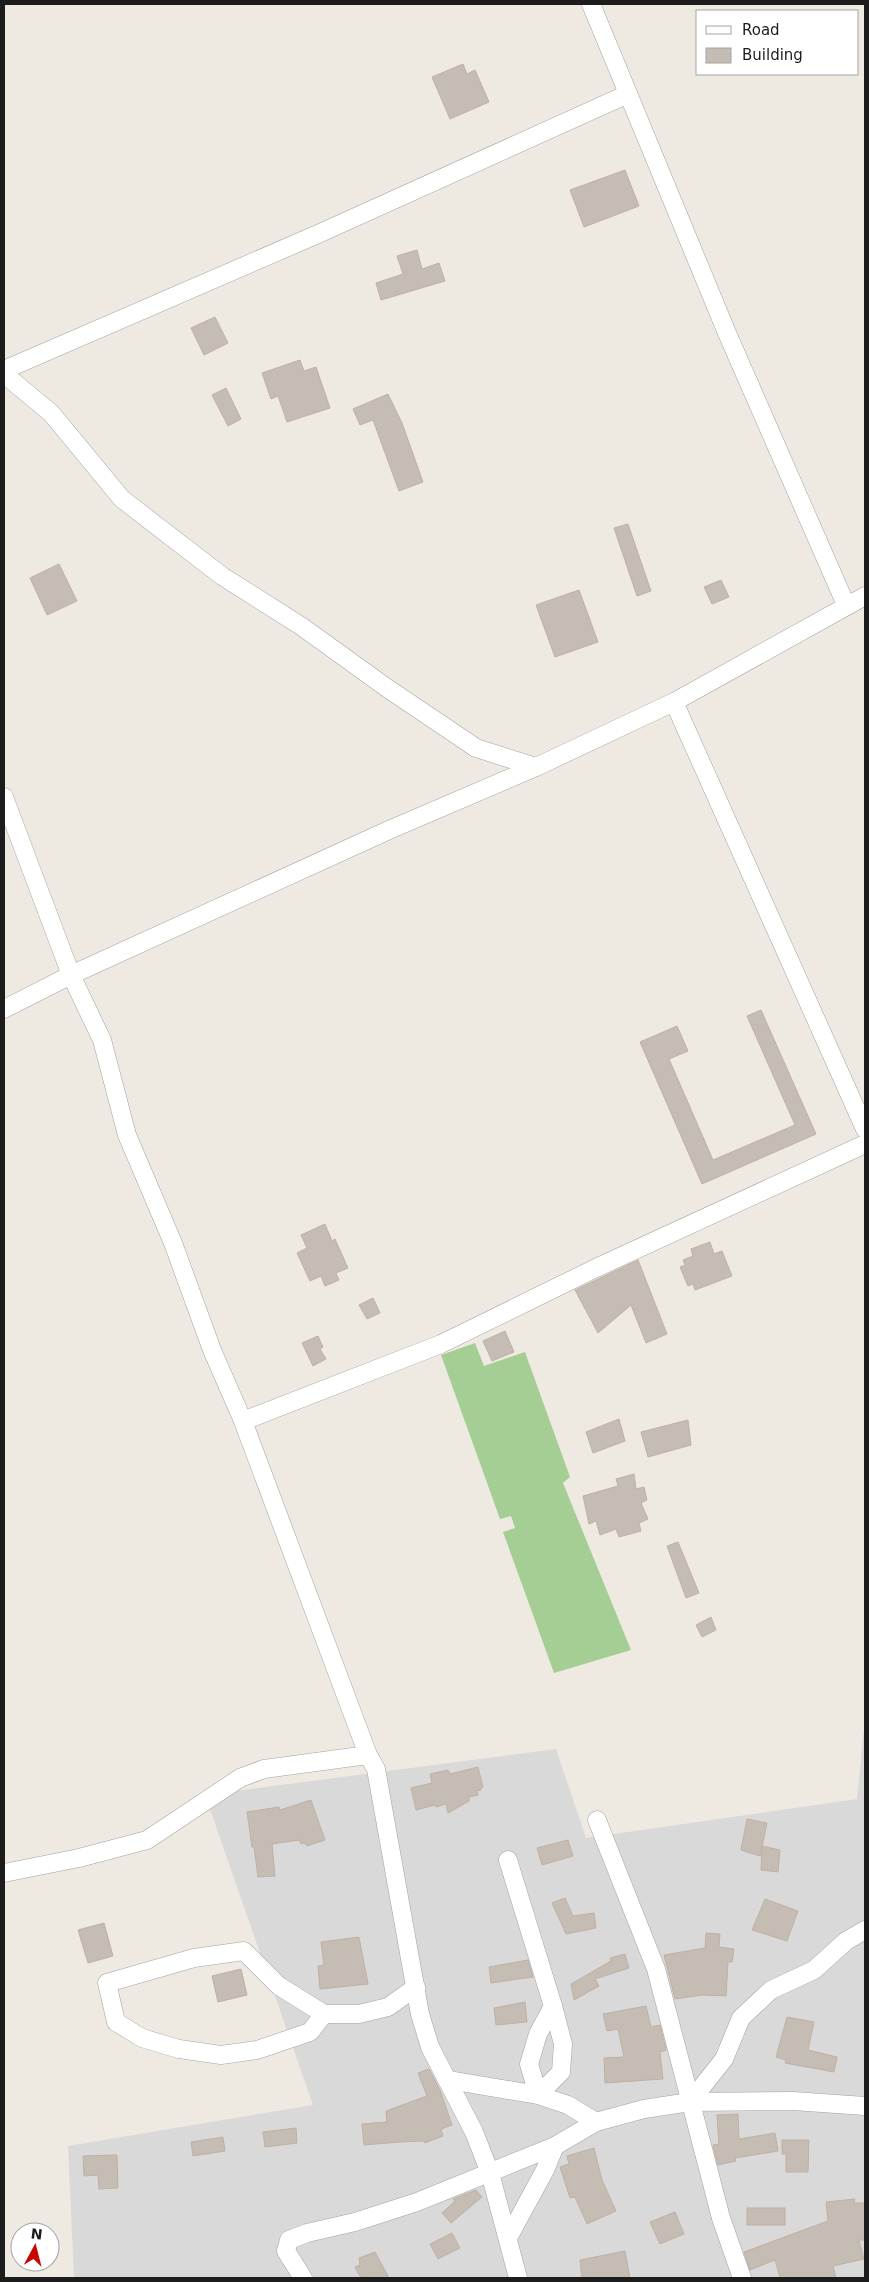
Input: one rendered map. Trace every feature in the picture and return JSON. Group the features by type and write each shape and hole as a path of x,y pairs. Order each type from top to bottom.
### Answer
{"street":[{"path":"591,4 727,333 846,605"},
{"path":"4,370 318,234 628,94"},
{"path":"4,374 51,413 122,499 222,576 301,626 387,688 476,748 536,767"},
{"path":"4,1010 71,975 389,830 536,767 674,702 865,596"},
{"path":"674,702 865,1129"},
{"path":"4,797 71,975 102,1040 127,1135 173,1243 212,1350 242,1421 368,1755 376,1769 420,2014 430,2047 449,2080 474,2132 490,2173 518,2278"},
{"path":"242,1421 441,1344 605,1264 865,1144"},
{"path":"4,1873 79,1858 147,1840 240,1778 264,1769 368,1755"},
{"path":"597,1820 656,1969 720,2218 742,2278"},
{"path":"508,1860 563,2044 560,2072 538,2095"},
{"path":"690,2102 724,2059 741,2018 771,1990 814,1970 846,1941 865,1930"},
{"path":"324,2014 310,2032 257,2050 221,2055 179,2049 142,2038 116,2022 107,1982 194,1958 244,1951 279,1986 324,2014 358,2014 388,2007 416,1987"},
{"path":"538,2095 530,2064 538,2034 553,2006"},
{"path":"449,2080 538,2095 568,2105 596,2122"},
{"path":"303,2278 286,2251 289,2240 307,2233 355,2222 416,2202 555,2146 596,2122 644,2109 690,2102 794,2101 865,2106"},
{"path":"508,2238 545,2170 555,2146"}],"shaded area":[{"path":"865,1719 865,2278 74,2278 68,2146 313,2105 205,1795 556,1749 586,1838 857,1799"}],"green space":[{"path":"475,1343 484,1366 525,1352 570,1477 563,1483 631,1650 554,1673 503,1532 515,1528 511,1516 500,1519 441,1355"}],"building":[{"path":"463,64 467,74 475,70 489,102 450,119 432,77"},
{"path":"625,170 639,206 584,227 570,190"},
{"path":"417,250 422,269 439,263 445,281 381,300 376,283 403,274 397,256"},
{"path":"215,317 228,343 204,355 191,328"},
{"path":"300,360 304,371 316,367 330,408 287,422 278,396 271,399 262,373"},
{"path":"226,388 241,419 228,426 212,395"},
{"path":"388,394 402,423 423,482 399,491 373,420 360,425 353,409"},
{"path":"628,524 651,591 637,596 614,528"},
{"path":"59,564 77,601 47,615 30,578"},
{"path":"721,580 729,597 712,604 704,587"},
{"path":"579,590 598,642 555,657 536,605"},
{"path":"761,1010 816,1134 702,1184 640,1042 677,1026 688,1051 669,1059 713,1160 795,1125 747,1016"},
{"path":"325,1224 332,1241 335,1239 348,1268 336,1273 339,1280 325,1286 321,1276 310,1281 297,1253 307,1248 301,1235"},
{"path":"710,1242 714,1254 722,1251 732,1276 695,1290 693,1284 688,1286 680,1267 685,1265 683,1260 693,1256 691,1249"},
{"path":"638,1260 667,1334 646,1343 631,1305 598,1333 575,1290"},
{"path":"373,1298 380,1313 367,1319 359,1305"},
{"path":"505,1331 514,1352 492,1361 483,1341"},
{"path":"318,1336 323,1347 320,1349 326,1359 313,1366 302,1343"},
{"path":"619,1419 625,1441 593,1453 586,1432"},
{"path":"688,1420 691,1445 648,1457 641,1432"},
{"path":"634,1474 636,1489 644,1487 647,1500 641,1503 648,1519 639,1523 641,1531 619,1537 616,1529 600,1535 596,1521 589,1524 583,1496 618,1486 616,1479"},
{"path":"678,1542 699,1593 686,1598 667,1546"},
{"path":"711,1617 716,1630 702,1637 696,1625"},
{"path":"478,1767 483,1787 477,1791 478,1795 469,1797 469,1801 448,1813 446,1804 416,1810 411,1788 432,1783 430,1774 448,1770 450,1774"},
{"path":"311,1800 325,1840 307,1846 304,1843 301,1844 299,1840 272,1844 275,1876 258,1877 247,1812 279,1807 280,1810"},
{"path":"747,1819 767,1823 760,1856 741,1850"},
{"path":"568,1840 573,1856 542,1865 537,1848"},
{"path":"762,1846 780,1850 778,1872 761,1870"},
{"path":"565,1898 573,1916 594,1913 596,1928 566,1934 552,1903"},
{"path":"765,1899 798,1911 787,1941 752,1930"},
{"path":"104,1923 113,1956 88,1963 78,1930"},
{"path":"706,1933 720,1934 719,1947 734,1949 732,1962 728,1962 726,1996 702,1995 675,1999 664,1955 705,1948"},
{"path":"359,1937 368,1984 320,1989 318,1966 324,1965 321,1942"},
{"path":"625,1954 629,1968 595,1979 599,1986 574,2000 571,1984 611,1961 610,1958"},
{"path":"528,1960 533,1977 491,1983 489,1967"},
{"path":"241,1969 247,1995 218,2002 212,1976"},
{"path":"525,2002 527,2022 496,2025 494,2008"},
{"path":"646,2006 651,2027 660,2025 665,2045 666,2050 660,2052 663,2079 605,2083 604,2058 624,2057 618,2029 607,2031 603,2014"},
{"path":"787,2017 814,2022 808,2050 837,2057 834,2072 785,2063 786,2060 776,2057"},
{"path":"429,2069 440,2090 452,2125 441,2129 443,2136 425,2143 424,2141 364,2145 362,2124 387,2122 386,2111 427,2096 418,2073"},
{"path":"738,2114 739,2139 775,2133 778,2151 735,2158 736,2161 718,2165 713,2145 719,2144 717,2115"},
{"path":"296,2128 297,2143 265,2147 263,2132"},
{"path":"223,2137 225,2151 193,2156 191,2142"},
{"path":"782,2140 809,2140 808,2172 786,2172 786,2154 782,2154"},
{"path":"594,2148 602,2180 616,2211 587,2224 575,2197 570,2198 560,2167 569,2164 567,2156"},
{"path":"117,2155 118,2188 99,2189 98,2175 84,2176 83,2156"},
{"path":"476,2190 482,2197 451,2223 442,2213 455,2201 453,2199"},
{"path":"855,2199 854,2203 865,2203 865,2240 859,2240 864,2259 833,2266 836,2278 780,2278 775,2260 750,2270 744,2252 828,2221 826,2202"},
{"path":"747,2208 785,2208 785,2225 747,2225"},
{"path":"675,2212 684,2234 660,2244 650,2222"},
{"path":"452,2233 460,2248 438,2259 430,2244"},
{"path":"625,2251 630,2278 582,2278 580,2260"},
{"path":"375,2252 389,2278 361,2278 355,2267 360,2265 359,2258"}]}
